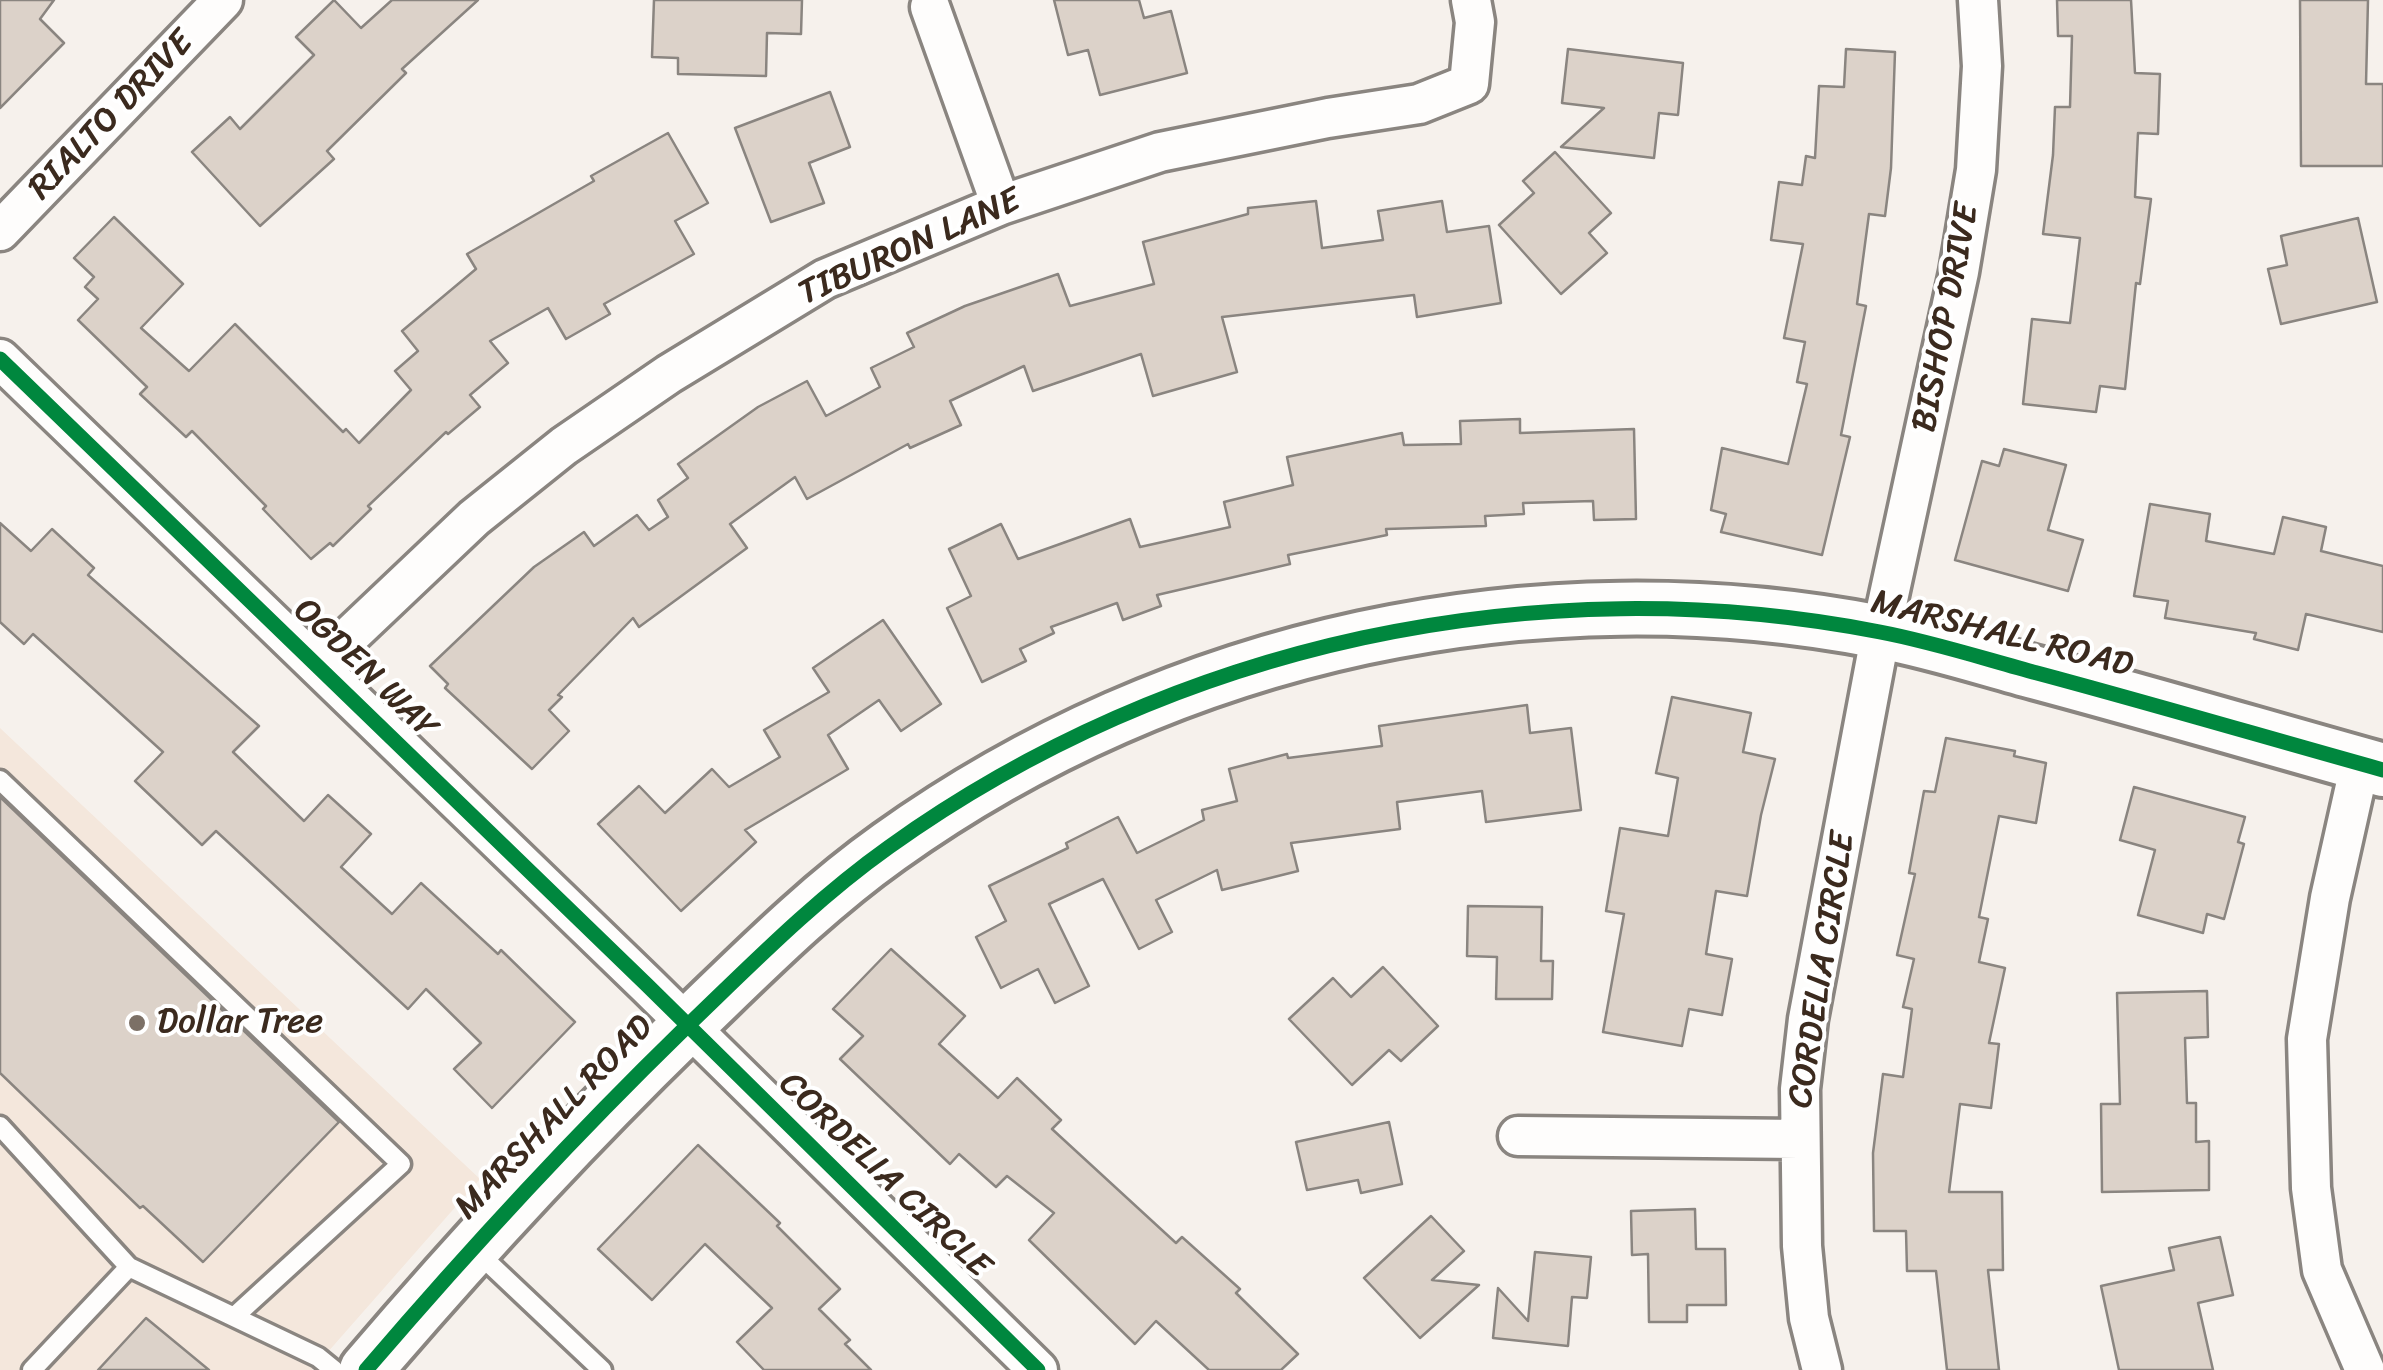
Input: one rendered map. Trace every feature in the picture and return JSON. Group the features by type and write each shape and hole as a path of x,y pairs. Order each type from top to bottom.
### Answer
{"street":[{"name":"RIALTO DRIVE","path":"0,231 223,0"},
{"name":"TIBURON LANE","path":"318,666 474,518 564,446 669,374 825,279 1001,204 1160,152 1419,104 1470,84 1475,22 1471,0"},
{"name":"BISHOP DRIVE","path":"1881,632 1959,272 1976,170 1982,66 1978,0"},
{"path":"930,7 1001,204"},
{"name":"OGDEN WAY","path":"0,359 688,1026"},
{"name":"MARSHALL ROAD","path":"366,1370 471,1246 615,1095 778,937 853,874 997,778 1077,736 1190,686 1266,661 1406,628 1558,610 1697,610 1881,632 2103,690 2371,767"},
{"name":"CORDELIA CIRCLE","path":"1822,1370 1809,1318 1802,1246 1800,1089 1808,1019 1881,632"},
{"path":"2365,1370 2322,1270 2311,1188 2307,1039 2330,898 2371,767"},
{"name":"CORDELIA CIRCLE","path":"688,1026 1038,1370"},
{"path":"1518,1136 1799,1140"}],"lane":[{"path":"0,780 401,1164 235,1316"},
{"path":"0,1126 129,1267 318,1357 334,1370"},
{"path":"471,1246 602,1370"},
{"path":"32,1370 129,1267"}],"shaded area":[{"path":"0,728 480,1179 312,1370 0,1370"}],"building":[{"path":"0,0 54,0 40,19 64,43 0,108"},
{"path":"334,0 361,28 392,0 478,0 402,69 406,73 327,151 334,159 260,226 192,152 230,117 240,129 314,55 296,37"},
{"path":"654,0 802,0 801,34 767,33 766,76 678,74 678,58 652,57"},
{"path":"1054,0 1139,0 1144,18 1171,11 1187,73 1100,95 1088,50 1068,55"},
{"path":"2057,0 2131,0 2135,73 2160,74 2158,134 2138,133 2135,197 2151,199 2140,284 2136,283 2125,389 2100,386 2096,412 2023,404 2032,319 2070,323 2080,238 2043,234 2055,107 2070,107 2072,36 2058,36"},
{"path":"2300,0 2368,0 2366,84 2383,84 2383,166 2301,166"},
{"path":"1568,49 1683,63 1678,115 1659,113 1654,158 1561,147 1604,108 1562,103"},
{"path":"1846,49 1895,52 1891,168 1885,216 1869,214 1857,304 1866,306 1841,435 1850,437 1822,555 1721,532 1726,514 1711,510 1722,448 1788,464 1807,384 1797,382 1805,342 1784,338 1803,244 1771,240 1779,182 1802,185 1806,156 1815,158 1819,86 1844,87"},
{"path":"830,92 850,147 809,163 824,203 771,222 735,128"},
{"path":"668,133 708,203 675,221 694,254 604,304 610,314 566,339 548,308 490,341 508,363 470,395 480,407 446,432 368,506 371,509 333,546 330,543 311,559 263,509 266,506 192,431 186,437 140,394 147,387 78,320 98,299 85,287 94,277 74,258 114,217 183,284 141,328 189,371 235,324 343,432 346,429 359,443 411,390 395,371 418,351 402,331 476,269 467,254"},
{"path":"1555,152 1611,213 1589,233 1607,253 1561,294 1499,225 1534,193 1523,181"},
{"path":"1316,201 1322,248 1383,240 1378,211 1442,201 1447,232 1489,226 1501,303 1417,317 1414,295 1222,317 1237,372 1153,396 1141,354 1033,391 1024,366 950,401 961,425 910,448 908,444 807,499 795,477 730,524 747,548 639,627 633,618 558,695 562,697 549,710 569,731 532,769 445,688 448,684 430,666 534,567 584,532 594,546 637,515 649,530 668,517 658,500 688,478 678,464 758,407 807,381 826,416 880,387 871,368 914,347 907,333 965,306 1058,274 1070,306 1154,284 1143,242 1248,214 1248,208"},
{"path":"2358,218 2377,302 2281,324 2268,269 2287,265 2281,236"},
{"path":"1520,419 1520,433 1634,429 1636,519 1594,520 1593,501 1523,503 1524,514 1485,516 1486,526 1386,529 1387,535 1288,555 1290,564 1157,595 1161,606 1123,620 1117,603 1051,627 1054,633 1020,649 1026,661 982,682 947,608 971,596 949,549 1001,524 1018,559 1130,519 1140,547 1230,527 1224,502 1293,485 1287,457 1402,433 1404,445 1461,444 1460,421"},
{"path":"2004,449 2066,465 2048,530 2083,540 2068,591 1955,560 1982,461 1999,466"},
{"path":"2150,504 2210,514 2206,541 2274,554 2283,517 2326,527 2321,551 2383,566 2383,632 2306,614 2298,650 2254,639 2256,633 2165,618 2168,601 2134,596"},
{"path":"0,523 31,551 52,529 94,568 88,575 259,726 233,752 304,821 328,795 371,834 341,867 392,914 421,883 498,954 501,950 575,1022 492,1108 454,1069 481,1043 426,989 408,1009 216,831 202,845 135,781 163,752 33,634 24,644 0,622"},
{"path":"883,620 941,704 901,731 879,700 828,735 848,769 745,830 756,842 681,911 598,824 639,786 665,813 712,769 729,787 780,757 764,730 829,692 813,668"},
{"path":"1672,697 1751,713 1743,752 1775,759 1747,896 1716,891 1706,954 1732,959 1722,1015 1689,1009 1682,1046 1603,1032 1624,914 1606,911 1620,828 1668,836 1678,778 1656,773"},
{"path":"1527,705 1530,733 1571,728 1581,810 1486,822 1482,791 1397,802 1400,829 1291,843 1298,871 1222,890 1217,870 1156,900 1172,932 1139,949 1103,879 1049,904 1089,986 1055,1003 1038,969 1001,988 976,937 1006,921 989,886 1068,848 1066,843 1118,817 1137,853 1204,820 1202,810 1237,801 1229,769 1287,754 1288,758 1382,746 1379,726"},
{"path":"1946,738 2015,751 2014,756 2046,763 2036,823 1999,816 1979,917 1988,919 1979,962 2005,968 1989,1043 1999,1044 1991,1108 1960,1104 1949,1192 2002,1192 2003,1270 1988,1270 1999,1370 1947,1370 1936,1271 1907,1271 1906,1231 1874,1231 1873,1153 1883,1074 1903,1077 1912,1009 1903,1007 1914,959 1897,955 1915,874 1909,873 1924,791 1935,792"},
{"path":"2134,787 2245,817 2238,842 2244,844 2224,919 2207,914 2203,933 2138,915 2155,850 2120,840"},
{"path":"0,797 339,1122 203,1262 143,1206 140,1208 0,1073"},
{"path":"1468,906 1542,907 1541,961 1553,961 1552,999 1496,999 1497,957 1467,956"},
{"path":"891,949 965,1016 939,1044 998,1098 1017,1078 1061,1120 1052,1129 1176,1243 1182,1237 1240,1289 1236,1293 1298,1354 1281,1370 1209,1370 1156,1321 1135,1344 1029,1240 1054,1213 1007,1176 996,1187 959,1154 950,1164 840,1059 863,1036 833,1009"},
{"path":"1383,967 1438,1026 1401,1061 1389,1050 1352,1085 1289,1019 1333,978 1351,997"},
{"path":"2207,991 2208,1037 2185,1038 2187,1103 2196,1103 2196,1142 2209,1141 2209,1190 2102,1192 2101,1104 2120,1104 2117,993"},
{"path":"1389,1122 1402,1184 1361,1193 1358,1180 1307,1190 1296,1142"},
{"path":"698,1145 780,1223 777,1226 840,1289 819,1309 850,1340 845,1344 871,1370 764,1370 737,1342 772,1308 705,1244 652,1300 598,1249"},
{"path":"1695,1209 1696,1249 1725,1249 1726,1305 1687,1305 1687,1322 1649,1322 1648,1254 1632,1255 1631,1211"},
{"path":"1431,1216 1464,1251 1432,1280 1479,1285 1420,1338 1364,1278"},
{"path":"2220,1237 2233,1295 2198,1303 2213,1370 2119,1370 2101,1286 2174,1270 2169,1248"},
{"path":"1535,1252 1591,1257 1587,1298 1572,1297 1568,1346 1493,1338 1498,1288 1528,1321"},
{"path":"146,1318 209,1370 98,1370"}],"cycle path":[{"path":"0,359 1038,1370"},
{"path":"366,1370 481,1239 600,1113 757,959 861,868 999,776 1116,718 1237,672 1363,638 1491,617 1621,609 1751,614 1920,641 2383,770"}],"place":[{"name":"Dollar Tree","path":"137,1023"}]}
